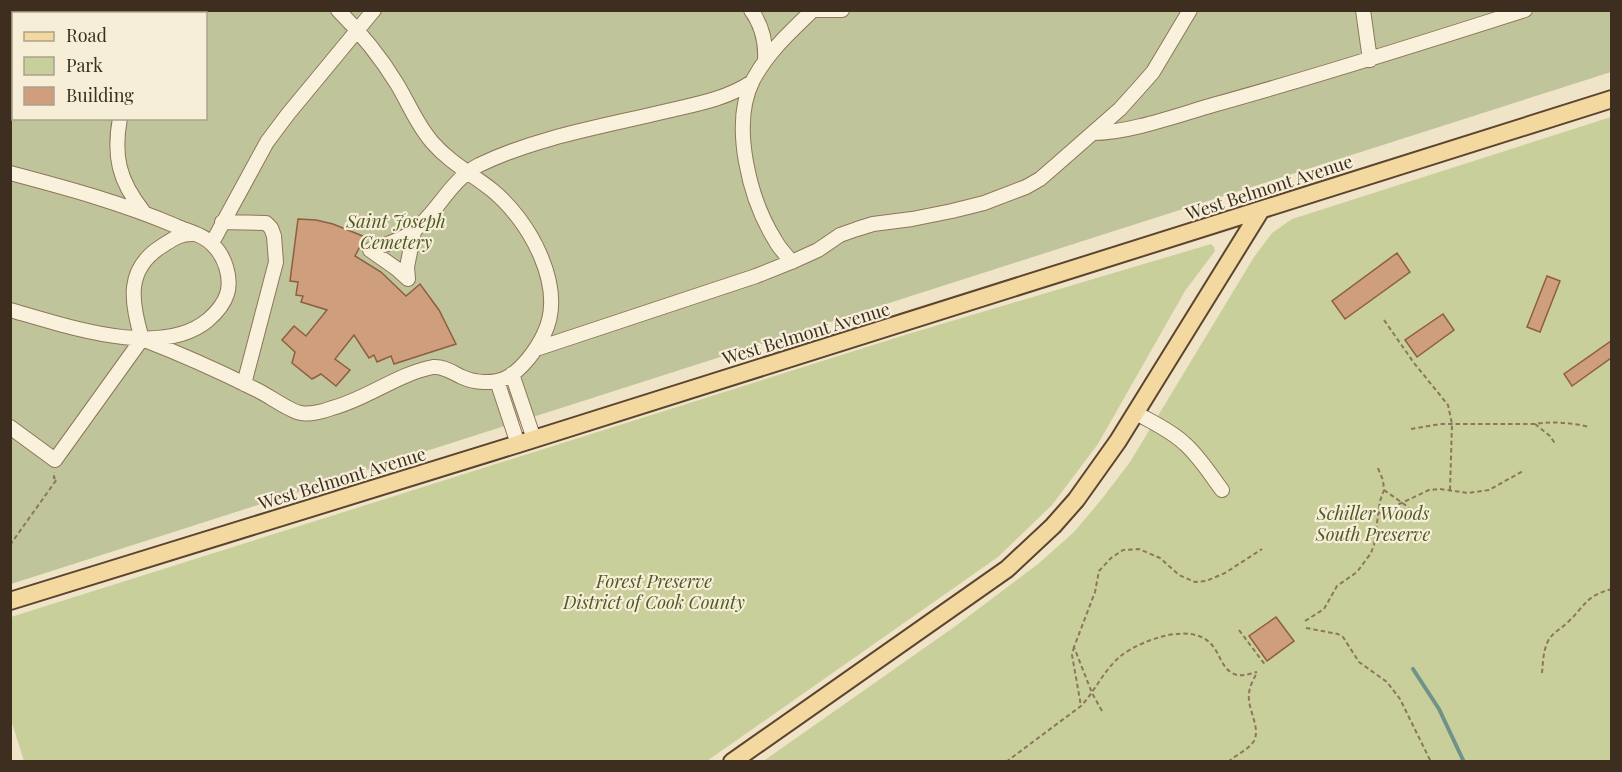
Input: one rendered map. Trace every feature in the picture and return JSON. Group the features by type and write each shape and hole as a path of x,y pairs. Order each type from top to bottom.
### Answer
{"main road":[{"name":"West Belmont Avenue","path":"10,601 1611,99"},
{"path":"732,762 1006,569 1032,546 1076,500 1099,470 1261,210"}],"lane":[{"path":"10,310 76,327 141,339 195,359 301,414 333,408 435,367 450,370 476,381 497,381 512,374 536,349 549,322 551,310 547,274 541,256 522,222 508,205 432,142 414,117 385,64 358,30 338,10"},
{"path":"212,243 267,142 375,10"},
{"path":"751,10 759,24 765,45 765,61"},
{"path":"792,262 775,241 751,186 744,147 746,103 752,82 765,61 811,10 842,10"},
{"path":"536,349 792,262 818,250 840,235 857,229 873,224 952,211 1009,194 1040,179 1120,109 1153,72 1190,10"},
{"path":"1364,10 1370,60"},
{"path":"1093,133 1119,130 1370,60 1526,10"},
{"path":"414,231 457,182 468,173 496,158 536,144 712,100 741,90 752,82"},
{"path":"120,120 118,133 120,169 130,196 142,211"},
{"path":"10,173 142,211 212,243 222,257 229,285 219,309 200,326 188,332 157,339 141,339"},
{"path":"222,222 266,223 274,236 276,262 244,384"},
{"path":"141,339 134,314 132,288 140,266 156,249 180,234 196,234"},
{"path":"10,427 55,460 141,339"},
{"path":"512,374 526,441"},
{"path":"497,381 526,441"},
{"path":"1136,413 1170,432 1184,443 1195,453 1222,490"}],"path":[{"path":"1384,320 1414,363 1448,405 1452,424 1450,490"},
{"path":"1411,429 1452,424 1568,422 1590,427"},
{"path":"1536,424 1550,436 1556,445"},
{"path":"10,545 57,479 54,478 55,460"},
{"path":"1305,621 1324,609 1337,586 1356,572 1374,545 1384,490 1383,480 1377,466"},
{"path":"1378,514 1429,490 1468,493 1489,490 1523,471"},
{"path":"1384,490 1408,507 1414,519"},
{"path":"1081,705 1072,655 1095,591 1099,571 1111,558 1123,550 1139,549 1160,558 1179,574 1195,582 1206,581 1225,573 1262,549"},
{"path":"1542,673 1545,648 1555,632 1568,622 1583,603 1592,596 1611,589"},
{"path":"1306,628 1343,637 1359,662 1387,682 1400,699 1431,762"},
{"path":"1239,630 1266,666"},
{"path":"1006,762 1081,705 1113,662 1131,649 1159,637 1176,634 1198,635 1209,641 1233,674 1245,675 1257,672 1248,695 1256,734 1254,740 1244,751 1228,762"},
{"path":"1074,647 1092,693 1102,711"}],"green space":[{"name":"Saint Joseph Cemetery","path":"11,11 1611,11 1611,72 11,584"},
{"name":"Schiller Woods South Preserve","path":"1611,117 1611,761 762,762 957,625 1038,564 1074,532 1130,462 1254,257 1272,233 1292,219"},
{"name":"Forest Preserve District of Cook County","path":"1211,244 1215,251 1185,291 1098,444 1052,505 998,557 707,761 24,761 11,720 11,617 908,334"}],"building":[{"path":"298,219 333,224 365,237 355,256 381,272 406,296 420,284 439,310 456,344 394,364 391,356 377,362 374,355 369,358 354,335 335,359 350,370 336,386 321,374 312,379 292,363 295,352 282,340 294,326 306,336 327,310 301,302 303,296 296,295 298,282 290,281"},
{"path":"1397,253 1410,272 1345,319 1332,301"},
{"path":"1547,276 1560,281 1540,332 1527,327"},
{"path":"1443,314 1454,330 1417,357 1405,340"},
{"path":"1611,341 1611,358 1572,386 1564,374"},
{"path":"1276,617 1294,641 1267,661 1249,636"}],"waterway":[{"path":"1413,669 1439,709 1464,762"}]}
